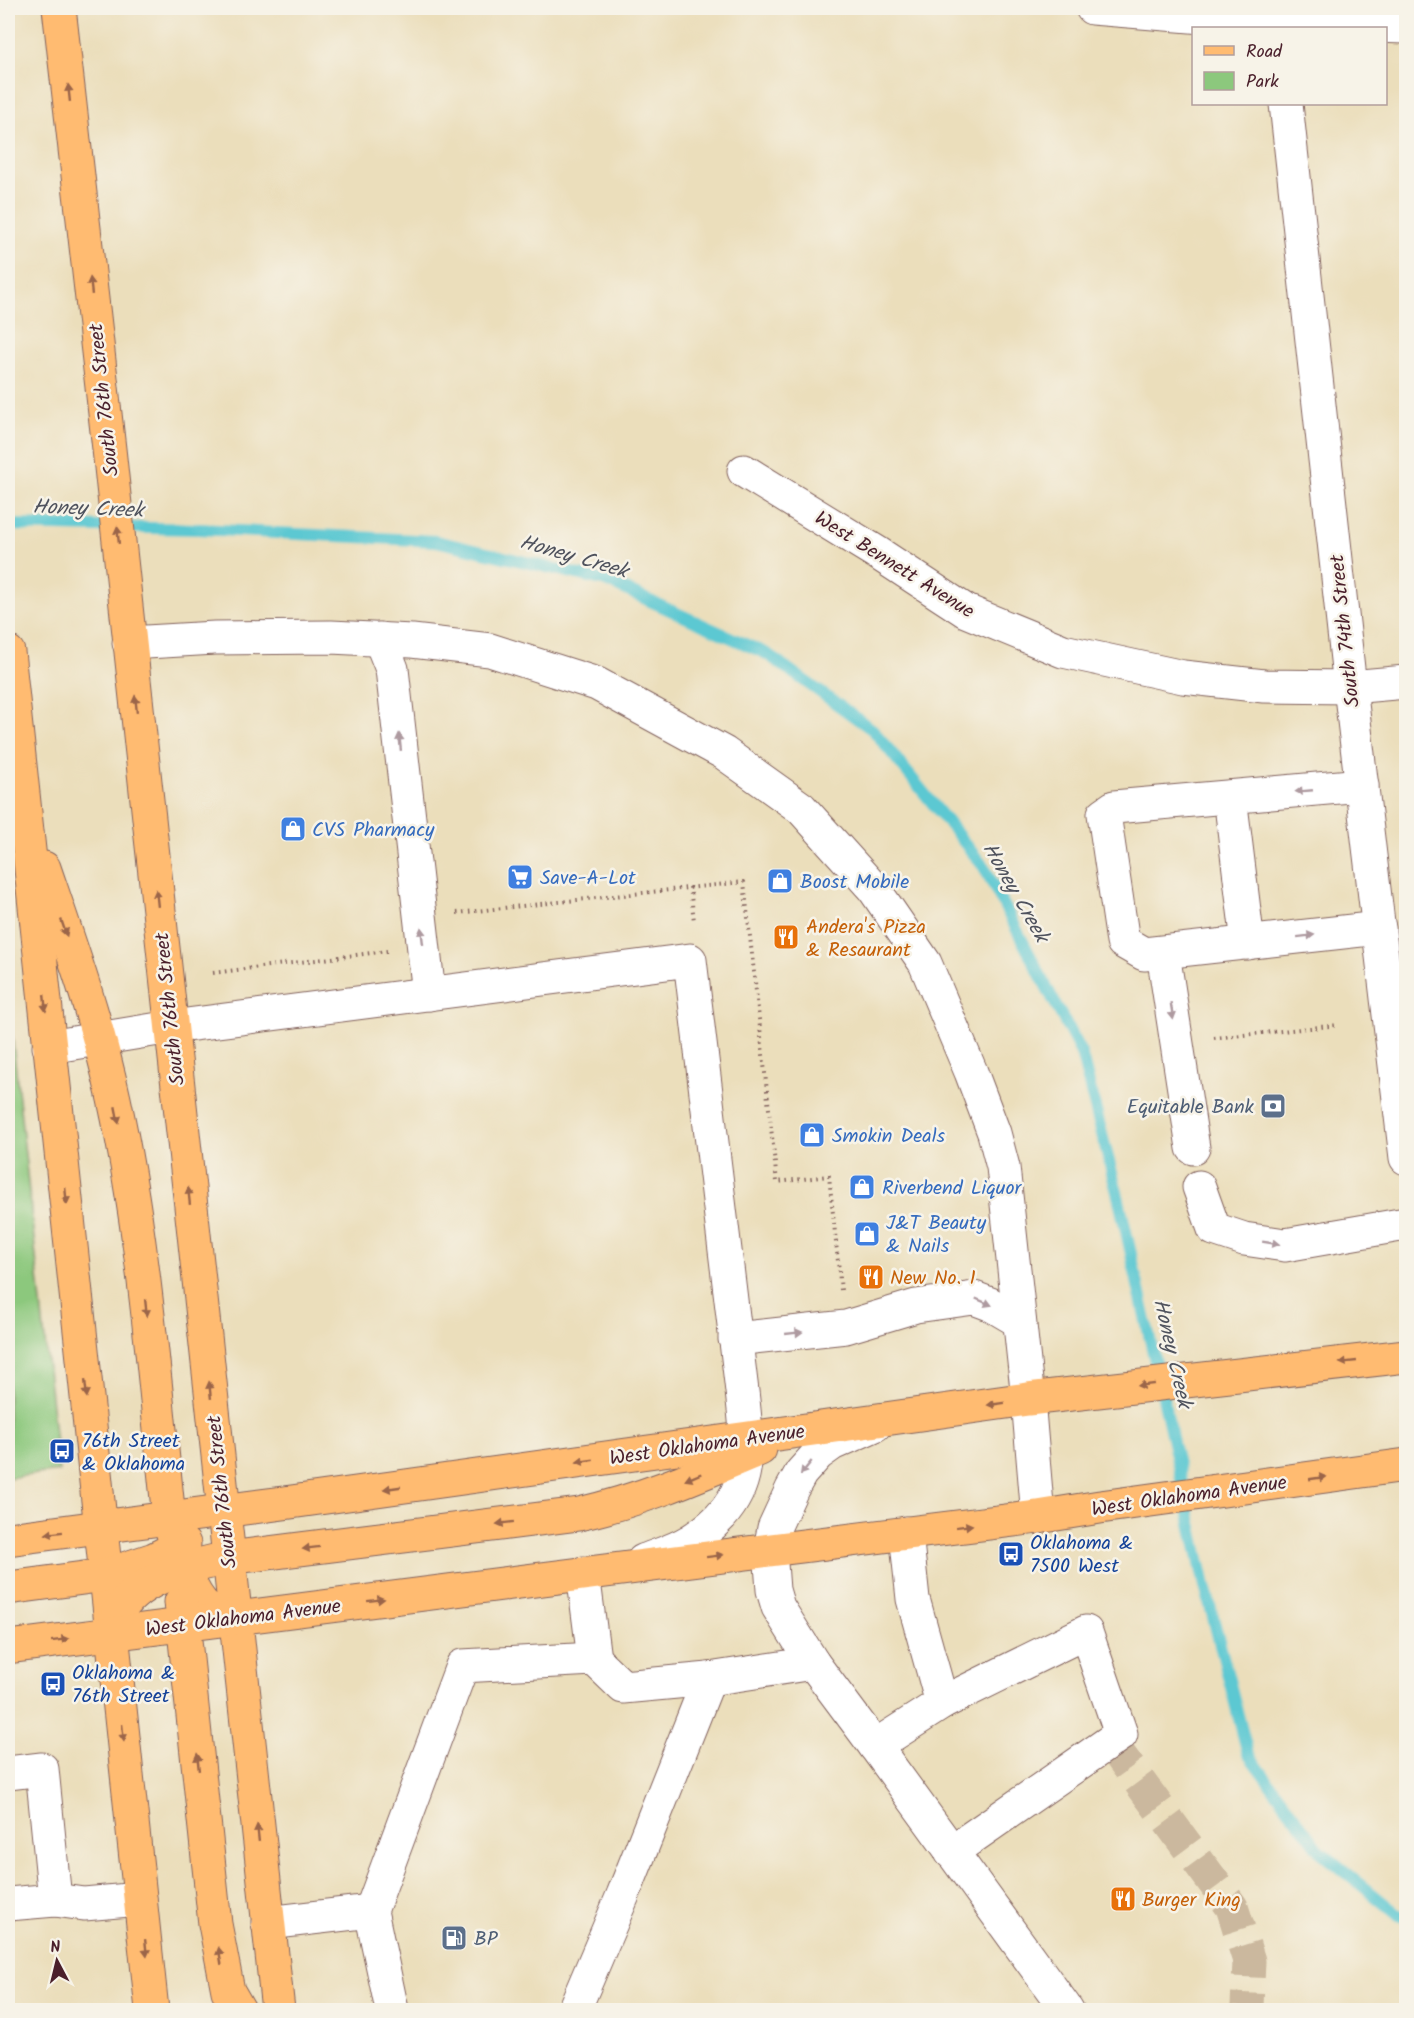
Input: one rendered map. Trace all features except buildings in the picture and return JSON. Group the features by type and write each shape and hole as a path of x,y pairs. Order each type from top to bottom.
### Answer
{"main road":[{"name":"South 76th Street","path":"59,8 278,2010"},
{"path":"8,652 152,2010"},
{"path":"25,813 100,1039 133,1198 180,1594 215,1924 228,1991 239,2010"},
{"name":"West Oklahoma Avenue","path":"223,1511 747,1446 803,1430 1028,1399 1407,1356"},
{"path":"8,1539 101,1527 132,1534 174,1552 228,1558 579,1514 606,1508 682,1482 747,1446"},
{"name":"West Oklahoma Avenue","path":"8,1647 1038,1517 1407,1465"},
{"path":"8,1588 106,1575 174,1552 208,1531 223,1511"},
{"path":"174,1552 208,1610 217,1615 235,1617"},
{"path":"112,1633 117,1616 124,1604 144,1587 174,1552"}],"street":[{"path":"1092,8 1407,27"},
{"name":"South 74th Street","path":"1286,105 1350,687 1407,1158"},
{"name":"West Bennett Avenue","path":"744,471 876,552 966,611 1063,651 1183,677 1264,686 1350,687 1407,682"},
{"path":"129,643 239,637 331,637 412,641 490,650 597,684 724,753 801,808 874,889 925,963 991,1123 1003,1167 1038,1517"},
{"path":"380,639 392,669 429,994"},
{"path":"1362,785 1114,807 1104,814 1123,942 1144,954 1379,928"},
{"path":"1230,797 1248,943"},
{"path":"1163,953 1193,1148"},
{"path":"49,1047 171,1027 690,960 747,1446 744,1471 737,1492 726,1511 689,1542 628,1568"},
{"path":"1199,1187 1214,1229 1244,1239 1285,1245 1407,1224"},
{"path":"735,1339 846,1327 916,1306 974,1298 1020,1321"},
{"path":"891,1418 832,1444 818,1454 801,1473 781,1510 774,1528 770,1550 773,1590 778,1607 813,1664 1066,2010"},
{"path":"906,1533 913,1599 942,1703"},
{"path":"584,1573 594,1659 623,1687 709,1679 813,1664"},
{"path":"875,1746 942,1703 1086,1632 1121,1734 951,1852"},
{"path":"392,2010 370,1911 462,1666 594,1659"},
{"path":"574,2010 623,1895 709,1679"},
{"path":"8,1773 42,1769 55,1900"},
{"path":"8,1904 55,1900 84,1904 141,1899"},
{"path":"268,1923 370,1911"}],"path":[{"path":"213,973 394,950"},
{"path":"1177,1042 1339,1025"}],"green space":[{"path":"8,996 59,1471 8,1478"}],"waterway":[{"name":"Honey Creek","path":"8,525 199,529 436,541 606,581 767,654 873,730 984,867 1081,1053 1119,1200 1205,1586 1248,1754 1321,1852 1397,1914 1406,1918"}],"tunnel":[{"path":"1110,1742 1232,1907 1249,1961 1247,2006 1241,2010"}],"place":[{"name":"CVS Pharmacy","path":"293,829"},
{"name":"Save-A-Lot","path":"520,877"},
{"name":"Boost Mobile","path":"780,881"},
{"name":"Andera's Pizza & Resaurant","path":"786,937"},
{"name":"Equitable Bank","path":"1273,1106"},
{"name":"Smokin Deals","path":"812,1135"},
{"name":"Riverbend Liquor","path":"862,1187"},
{"name":"J&T Beauty & Nails","path":"867,1234"},
{"name":"New No. 1","path":"871,1277"},
{"name":"76th Street & Oklahoma","path":"62,1451"},
{"name":"Oklahoma & 7500 West","path":"1011,1554"},
{"name":"Oklahoma & 76th Street","path":"53,1684"},
{"name":"Burger King","path":"1123,1899"},
{"name":"BP","path":"454,1938"}]}
